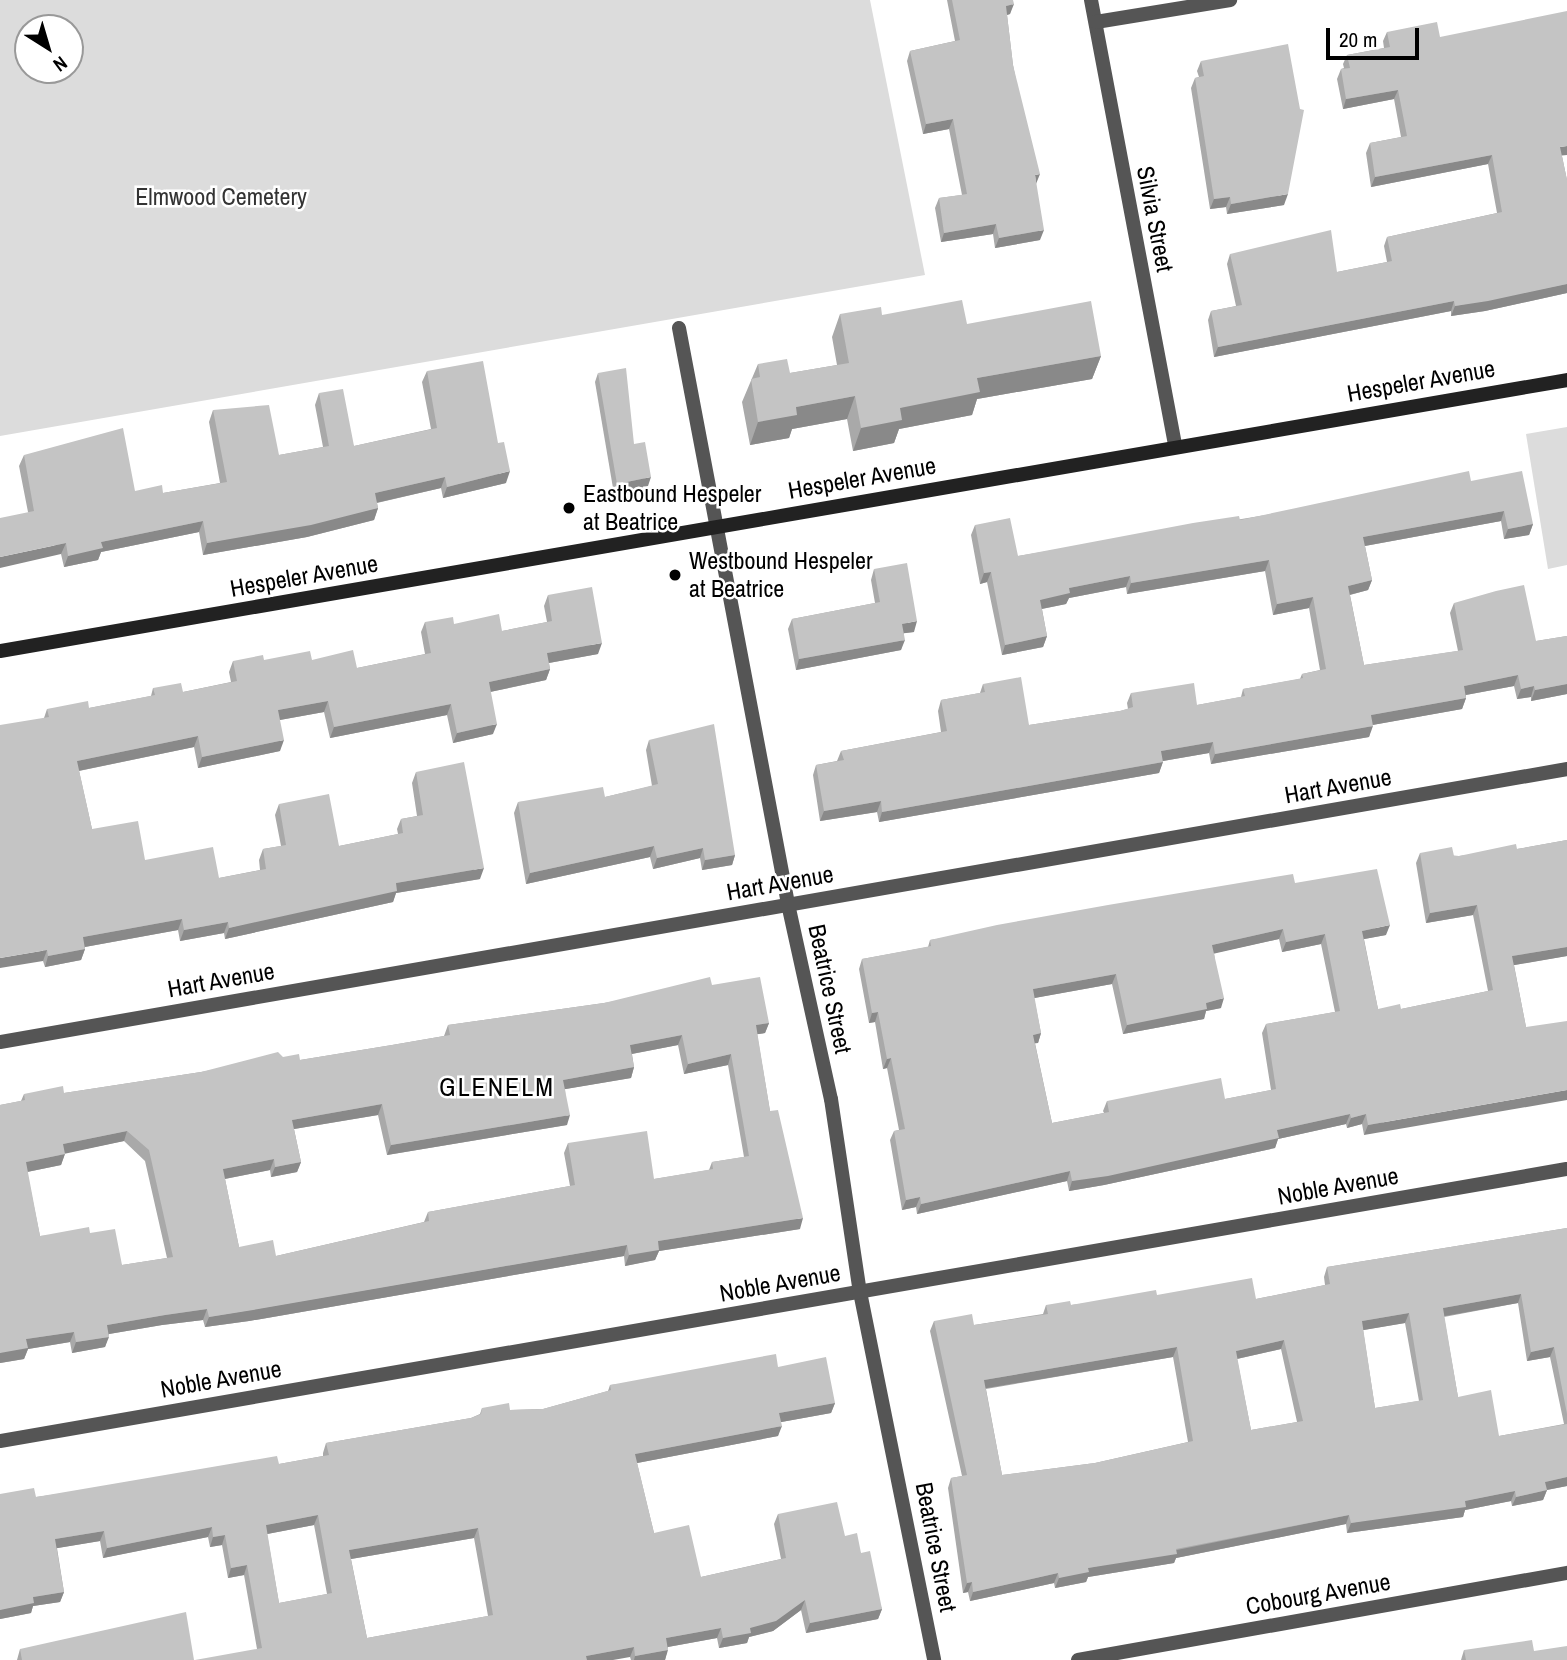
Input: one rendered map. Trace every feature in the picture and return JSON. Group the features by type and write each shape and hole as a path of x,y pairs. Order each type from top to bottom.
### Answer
{"main road":[{"name":"Hespeler Avenue","path":"0,652 1567,380"}],"street":[{"name":"Silvia Street","path":"1091,0 1175,446"},
{"path":"1096,22 1230,0"},
{"name":"Beatrice Street","path":"679,328 788,904 831,1099 860,1292 934,1660"},
{"name":"Hart Avenue","path":"0,1042 1567,769"},
{"name":"Noble Avenue","path":"0,1441 1567,1169"},
{"name":"Cobourg Avenue","path":"1078,1660 1567,1573"}],"green space":[{"name":"Elmwood Cemetery","path":"0,0 870,0 925,275 0,436"},
{"path":"1567,427 1567,565 1548,569 1526,434"}],"building":[{"path":"952,0 1013,0 1014,4 1006,6 1013,65 1040,174 1035,175 1044,230 999,238 996,224 944,233 939,198 967,194 953,119 926,124 910,51 960,40"},
{"path":"1567,11 1567,146 1560,147 1567,180 1567,284 1455,306 1454,301 1218,347 1211,311 1242,305 1230,254 1331,230 1337,272 1392,261 1387,237 1502,212 1492,155 1375,177 1370,143 1407,136 1398,90 1346,99 1341,69 1350,68 1347,55 1390,47 1387,32 1437,22 1440,37"},
{"path":"1288,44 1300,109 1304,110 1288,194 1231,204 1230,197 1214,199 1195,78 1204,76 1201,61"},
{"path":"962,300 967,324 1091,301 1101,356 977,378 980,392 900,408 902,420 861,428 855,396 796,407 797,415 758,422 751,379 760,377 758,364 787,359 790,373 849,363 840,314 881,307 882,315"},
{"path":"483,361 498,443 504,442 510,471 447,487 445,477 375,493 378,508 311,525 207,543 203,521 101,542 103,548 68,556 66,543 0,557 0,518 34,511 24,455 123,428 135,491 162,485 163,493 227,482 213,410 269,405 279,455 329,446 319,393 343,389 354,446 437,428 427,371"},
{"path":"626,368 634,444 645,442 651,477 617,484 598,373"},
{"path":"1469,471 1471,481 1522,471 1533,524 1508,529 1504,511 1363,537 1372,580 1348,586 1364,665 1463,650 1454,603 1524,585 1536,641 1567,636 1567,684 1535,690 1534,686 1521,689 1518,675 1464,686 1466,698 1371,715 1373,726 1215,754 1213,742 1161,751 1163,762 882,812 881,801 824,811 816,765 844,760 841,751 947,731 941,700 985,692 983,684 1021,677 1029,725 1133,707 1131,693 1194,683 1197,705 1245,696 1243,689 1303,678 1302,674 1326,669 1313,597 1277,604 1269,560 1131,583 1130,576 1069,588 1070,593 1040,600 1047,636 1005,645 991,572 984,573 975,525 1010,518 1018,556 1193,523 1239,516 1240,520"},
{"path":"907,563 917,621 902,624 905,640 799,659 792,619 880,602 874,569"},
{"path":"592,587 602,643 547,653 550,669 489,682 497,724 457,733 451,704 334,727 328,701 278,710 284,740 202,757 198,736 77,761 92,829 138,821 145,860 213,847 219,878 266,869 263,849 286,845 279,804 329,794 339,846 403,833 401,819 423,815 416,772 464,762 484,868 396,883 397,891 229,928 228,922 184,930 182,919 83,937 85,949 48,956 47,950 0,958 0,725 49,717 47,709 88,701 89,708 155,695 153,688 181,683 183,692 237,681 233,661 263,655 264,660 310,651 312,660 353,650 357,668 431,653 425,622 453,617 454,624 499,614 502,631 552,621 548,595"},
{"path":"714,724 735,855 705,860 703,848 657,858 654,846 530,873 518,802 603,787 605,797 658,784 649,740"},
{"path":"1567,840 1567,947 1512,956 1526,1027 1567,1021 1567,1090 1368,1125 1366,1114 1351,1118 1350,1114 1277,1130 1279,1138 1108,1176 1072,1181 1070,1171 921,1204 920,1197 906,1200 894,1131 905,1129 891,1058 887,1059 878,1012 872,1013 862,959 931,946 930,940 997,925 1108,905 1293,874 1295,883 1377,869 1390,925 1362,931 1378,1009 1400,1004 1401,1009 1493,990 1477,905 1430,913 1420,853 1452,847 1454,856 1459,856 1516,844 1517,849","holes":["1283,929 1286,942 1325,934 1340,1011 1266,1024 1276,1089 1225,1099 1221,1078 1107,1101 1109,1112 1052,1123 1033,1035 1041,1033 1033,989 1116,974 1127,1025 1207,1009 1206,1003 1224,998 1212,945"]},
{"path":"710,977 712,985 760,977 769,1023 756,1025 770,1111 778,1110 803,1218 658,1241 659,1250 629,1255 627,1245 209,1317 207,1309 165,1315 107,1325 109,1337 76,1342 74,1332 26,1339 28,1348 0,1353 0,1105 25,1100 24,1094 63,1086 64,1093 201,1072 278,1052 283,1057 299,1054 300,1060 450,1035 448,1025 604,1003","holes":["682,1035 688,1064 731,1054 749,1156 712,1162 713,1169 654,1179 647,1131 568,1143 575,1185 428,1212 429,1221 276,1256 273,1240 239,1247 223,1169 274,1159 275,1167 301,1162 292,1120 382,1104 391,1145 570,1115 563,1080 634,1067 630,1045","127,1131 149,1150 173,1257 122,1265 115,1229 90,1233 89,1227 40,1236 26,1162 65,1154 63,1144"]},
{"path":"1567,1228 1567,1414 1554,1347 1531,1352 1521,1294 1443,1308 1458,1397 1491,1390 1499,1436 1567,1424 1567,1477 1545,1482 1547,1490 1516,1497 1515,1491 1465,1501 1466,1507 1351,1523 1349,1515 1176,1549 1177,1554 1088,1568 1089,1572 1059,1578 1058,1573 973,1592 972,1582 967,1583 951,1478 967,1475 934,1321 972,1314 974,1325 1048,1314 1046,1305 1070,1301 1071,1305 1156,1290 1157,1295 1252,1278 1256,1299 1330,1284 1327,1267","holes":["1409,1313 1423,1400 1375,1408 1362,1321","1284,1340 1303,1421 1251,1430 1236,1351","1177,1347 1193,1441 1095,1463 1002,1475 984,1380"]},
{"path":"776,1354 778,1367 826,1357 835,1403 779,1413 782,1426 635,1454 654,1533 689,1525 701,1577 786,1558 778,1514 837,1502 845,1536 857,1533 861,1553 870,1551 882,1609 810,1623 805,1600 776,1621 750,1628 751,1633 723,1638 721,1628 666,1638 668,1650 635,1656 634,1647 586,1656 587,1660 195,1660 262,1648 247,1565 231,1568 225,1535 213,1537 212,1527 107,1548 104,1531 55,1539 64,1592 33,1597 34,1603 0,1610 0,1494 34,1488 36,1497 277,1456 279,1464 329,1455 326,1443 471,1418 481,1414 482,1408 509,1403 510,1410 543,1409 611,1390 610,1385","holes":["318,1515 332,1593 279,1603 266,1525","478,1528 493,1615 367,1638 349,1550"]},
{"path":"186,1612 194,1660 22,1660 20,1649"},
{"path":"1532,1640 1534,1651 1567,1646 1567,1660 1466,1660 1464,1650"}],"place":[{"name":"Eastbound Hespeler at Beatrice","path":"569,508"},
{"name":"Westbound Hespeler at Beatrice","path":"675,575"}],"district":[{"name":"GLENELM","path":"497,1087"}]}
